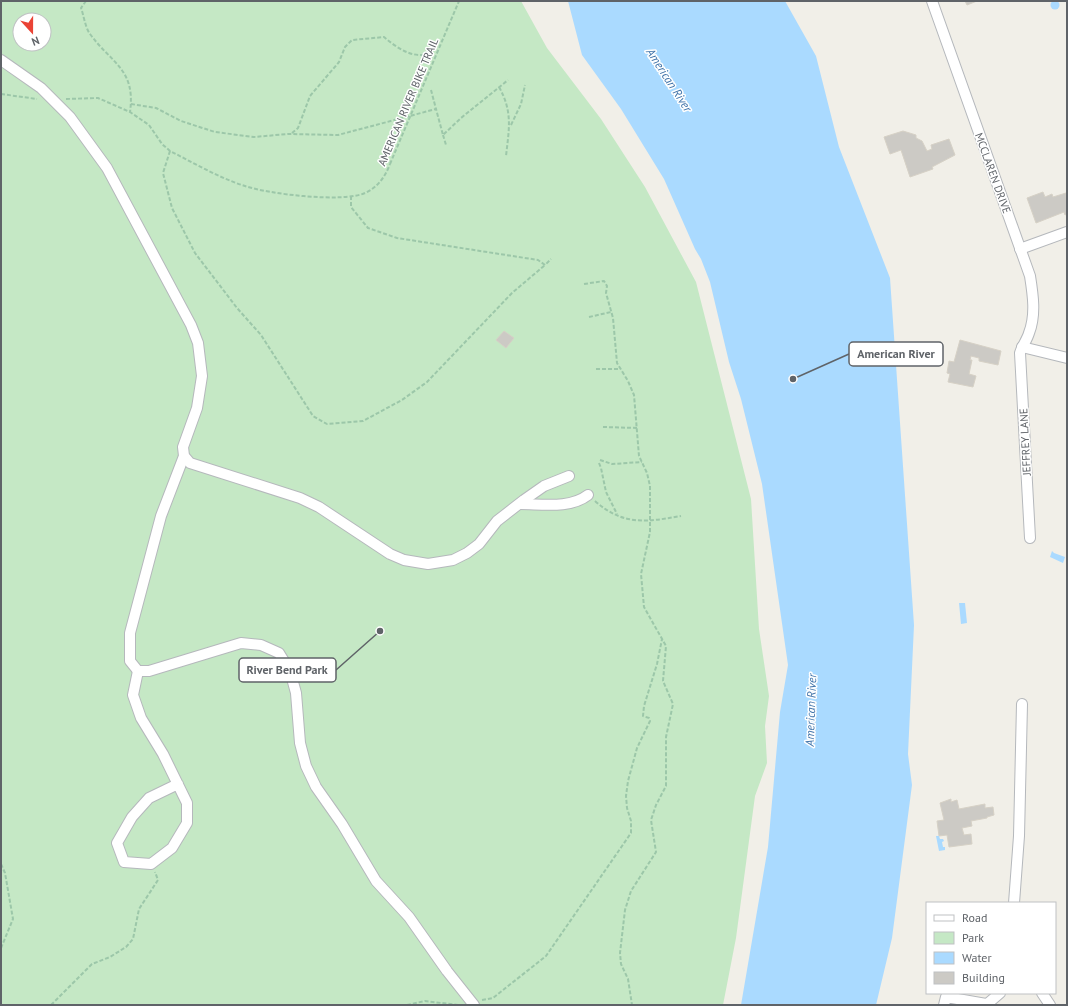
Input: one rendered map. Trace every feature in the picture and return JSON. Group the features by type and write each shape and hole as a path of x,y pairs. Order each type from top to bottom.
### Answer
{"street":[{"name":"MCCLAREN DRIVE","path":"932,1 1030,276 1033,310 1029,333 1022,347"},
{"path":"1,60 54,100 70,117 107,168 191,325 199,350 202,376 197,408 183,447 184,456 161,516 130,633 130,661 138,671 150,672 241,643 261,645 279,653 290,671 296,693 300,743 306,766 316,787 342,824 376,881 409,917 447,971 473,1003"},
{"path":"1020,248 1067,232"},
{"path":"1022,347 1067,358"},
{"name":"JEFFREY LANE","path":"1022,347 1020,353 1030,538"},
{"path":"184,456 194,465 260,484 300,498 320,507 390,554 418,564 444,563 467,553 479,544 497,521 544,486 569,476"},
{"path":"520,504 571,503 581,500 588,495"},
{"path":"138,671 133,695 141,718 163,754 178,784 187,803 187,823 172,848 151,864 124,862 117,843 132,817 149,798 178,784"},
{"path":"1014,902 1019,836 1022,704"},
{"path":"944,1005 946,997 986,1004 999,994"},
{"path":"1043,994 1050,1005"}],"path":[{"path":"86,1 81,8 89,33 121,67 132,97 130,112"},
{"name":"AMERICAN RIVER BIKE TRAIL","path":"54,100 98,98 130,112 149,125 162,144 170,151 244,186 269,192 334,197 363,194 372,189 384,177 459,1"},
{"path":"291,134 298,128 310,96 339,62 345,47 352,40 384,36 395,47 413,54 423,56 433,52"},
{"path":"444,136 461,118 508,80"},
{"path":"506,156 511,126 521,104 525,85"},
{"path":"499,87 506,100 511,126"},
{"path":"431,90 446,145"},
{"path":"1,94 38,99"},
{"path":"131,104 156,108 188,123 230,136 254,137 291,134 338,135 436,109"},
{"path":"170,151 163,173 172,208 195,253 236,308 261,335 313,416 328,424 363,421 402,400 427,382 512,294 551,259"},
{"path":"351,196 351,207 368,228 397,238 538,260 545,265"},
{"path":"584,284 604,281 607,286 606,293 611,312 618,363 620,369 628,380 634,395 638,428 639,456 647,473 650,486 650,532 641,574 644,607 666,646 663,681 673,704 666,737 666,786 656,805 651,820 656,852 631,891 625,910 620,953 621,964 628,979 632,1005"},
{"path":"589,317 611,312"},
{"path":"596,369 620,369"},
{"path":"603,427 638,428"},
{"path":"600,460 612,464 642,462"},
{"path":"598,463 601,468 606,492 617,515"},
{"path":"588,495 600,506 617,515 634,521 649,521 681,516"},
{"path":"407,1005 425,1001 458,1005 493,998 546,956 631,833 632,822 627,808 626,796 628,781 637,748 650,721 649,718 643,716 644,706 657,664 662,638"},
{"path":"1,864 5,873 13,919 1,948"},
{"path":"51,1005 92,964 110,957 126,947 132,939 139,909 158,880 151,864"}],"green space":[{"path":"1,1 521,1 547,48 601,119 645,187 696,282 751,499 759,629 769,696 765,726 767,763 755,796 736,938 723,1005 1,1005"}],"water":[{"path":"568,1 785,1 816,56 839,147 890,278 914,625 908,754 912,785 892,938 876,1005 741,1005 768,847 780,712 788,665 762,484 741,399 729,362 710,282 701,259 695,249 664,179 621,109 582,55"},
{"path":"1053,1 1057,1 1059,5 1057,9 1053,9 1051,7 1051,3"},
{"path":"1052,551 1065,557 1063,563 1050,557"},
{"path":"959,603 965,603 967,623 961,624"},
{"path":"936,836 943,839 944,841 942,842 945,850 939,851"}],"building":[{"path":"965,1 977,1 967,5"},
{"path":"903,131 916,135 916,138 922,141 927,151 932,149 931,145 949,139 955,155 932,167 933,169 910,177 901,150 890,154 884,137"},
{"path":"1043,192 1045,197 1052,194 1053,197 1066,193 1067,214 1065,215 1064,212 1036,223 1027,198"},
{"path":"504,331 514,338 506,348 496,340"},
{"path":"960,340 1001,351 998,365 979,361 979,358 971,356 970,360 972,360 969,374 976,376 973,387 948,382 950,374 947,373 949,361 954,362"},
{"path":"951,799 951,802 957,800 959,809 985,804 985,808 993,807 994,815 971,821 972,826 962,828 964,835 971,834 972,844 949,847 947,835 939,836 937,821 944,820 940,803"}],"place":[{"name":"American River","path":"793,379"},
{"name":"River Bend Park","path":"380,631"}]}
